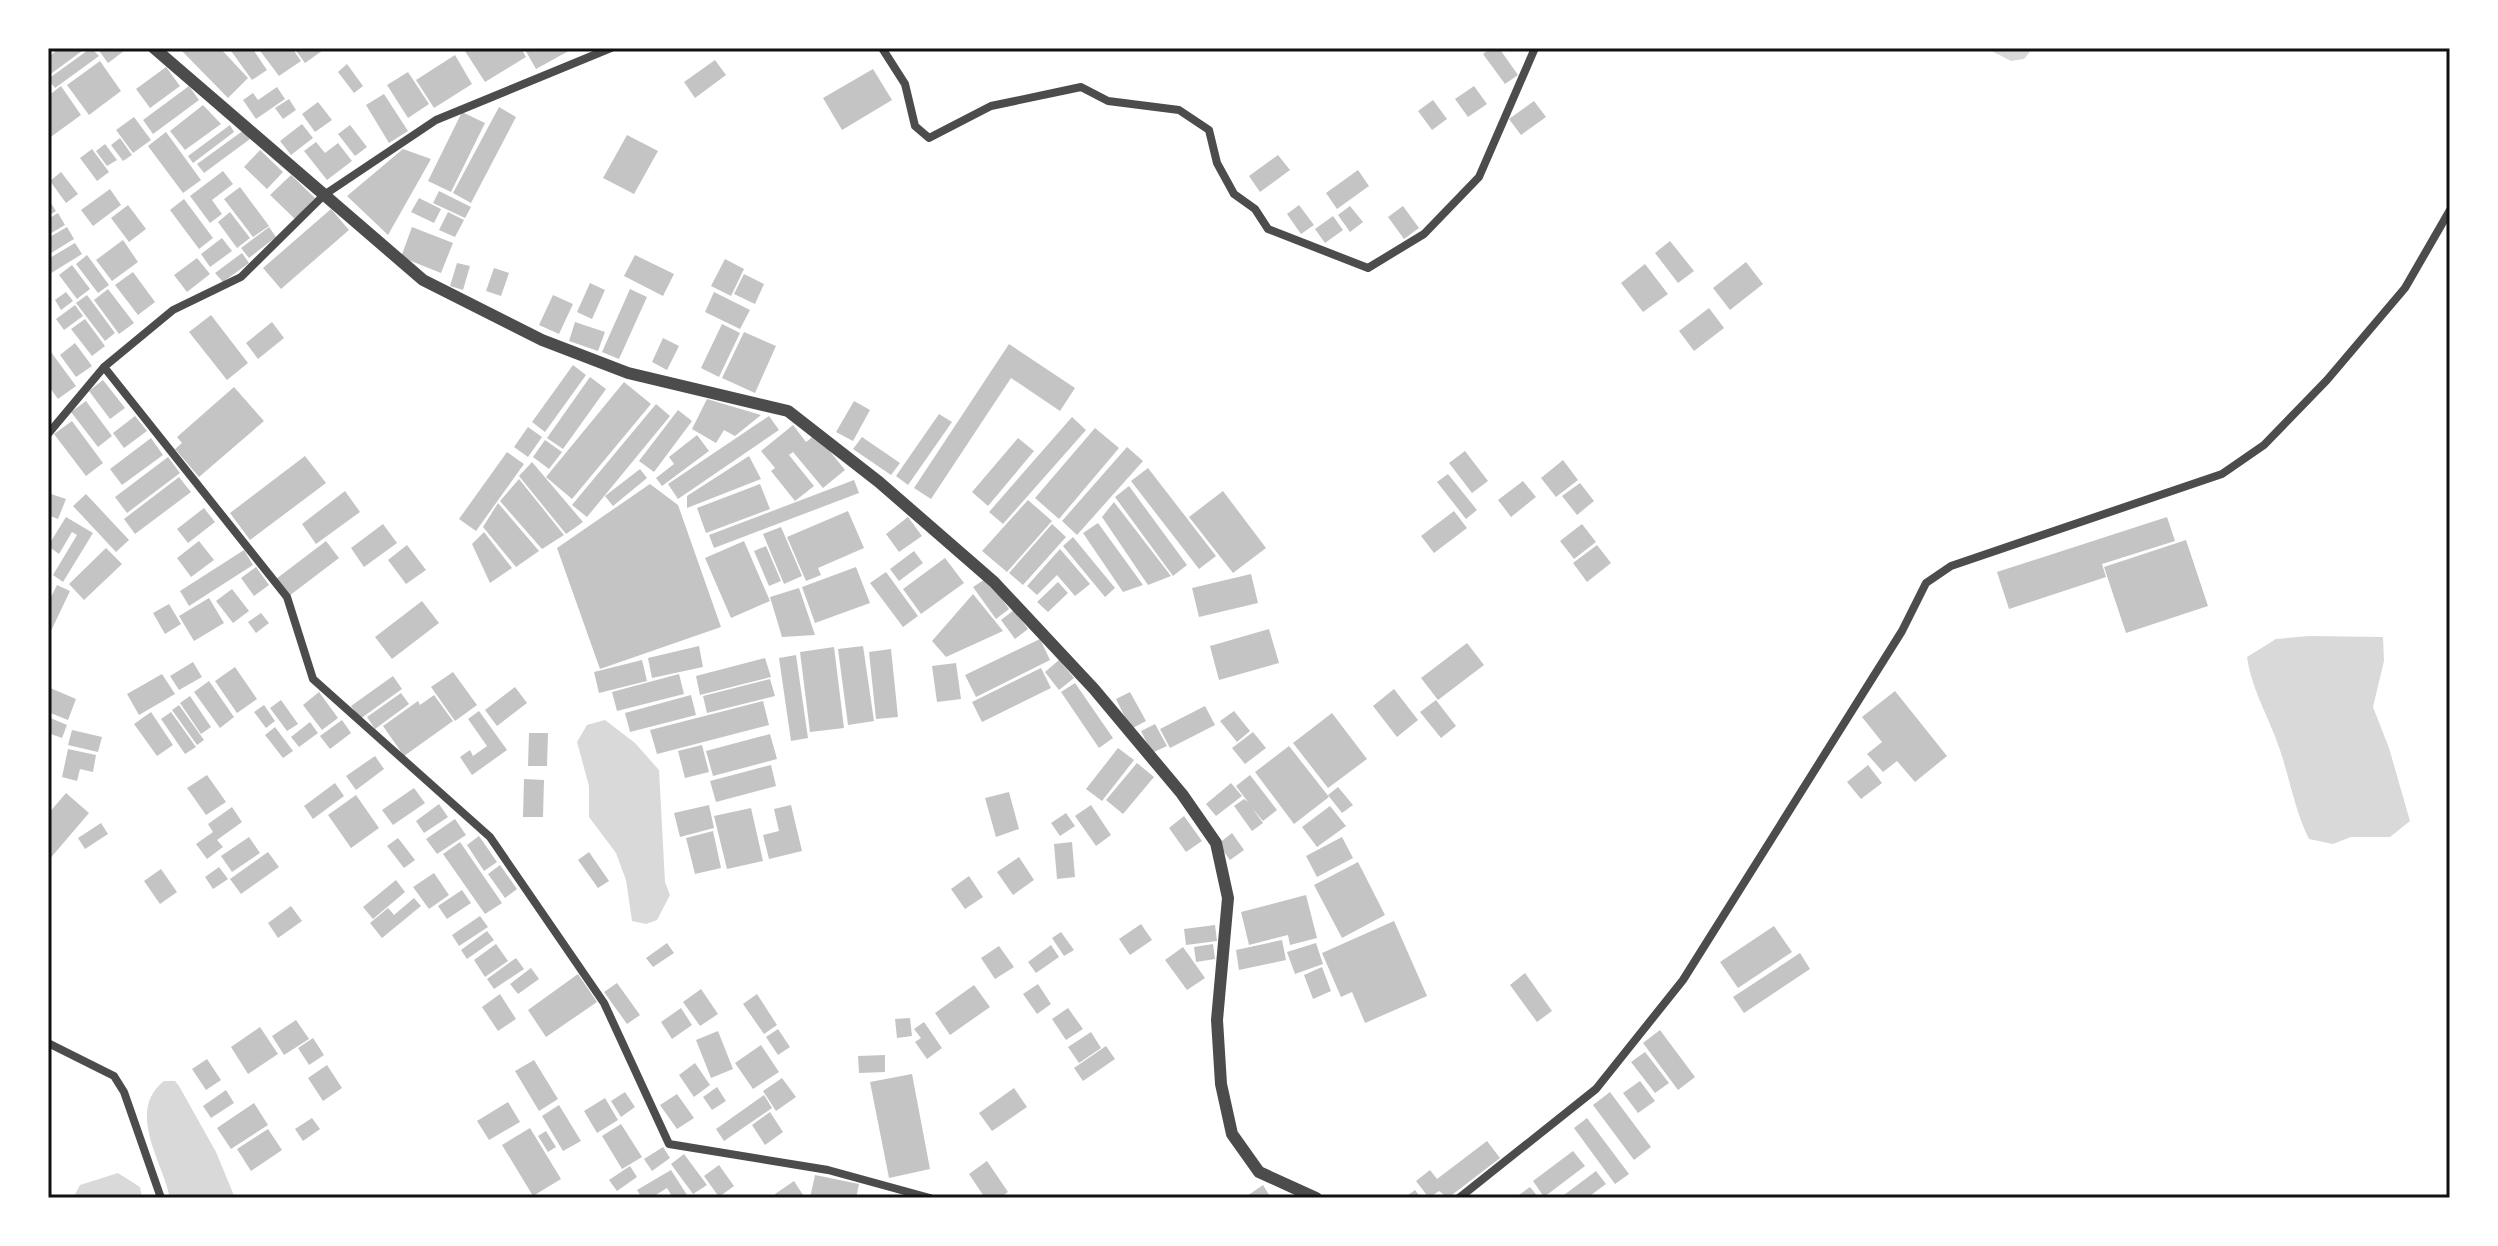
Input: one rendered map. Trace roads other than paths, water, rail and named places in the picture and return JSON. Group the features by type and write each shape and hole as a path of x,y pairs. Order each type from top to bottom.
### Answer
{"street":[{"path":"154,48 423,280 542,340 628,373 788,411 879,482 994,582 1094,689 1182,794 1216,843 1228,898 1217,1020 1221,1084 1232,1134 1259,1172 1316,1198"},
{"path":"48,434 104,367 173,310 202,293 241,277 324,195 436,120 611,48"},
{"path":"882,48 905,84 915,126 929,138 991,106 1081,87 1108,101 1179,110 1209,130 1217,163 1234,194 1255,209 1268,229 1368,268 1424,234 1479,177 1535,48"},
{"path":"1459,1198 1596,1089 1683,980 1894,644 1926,583 1951,566 2222,474 2264,445 2327,380 2405,288 2450,210"},
{"path":"104,367 287,597 313,679 490,837 604,1003 669,1144 828,1170 930,1198"},
{"path":"48,1043 114,1076 124,1092 161,1198"}]}
